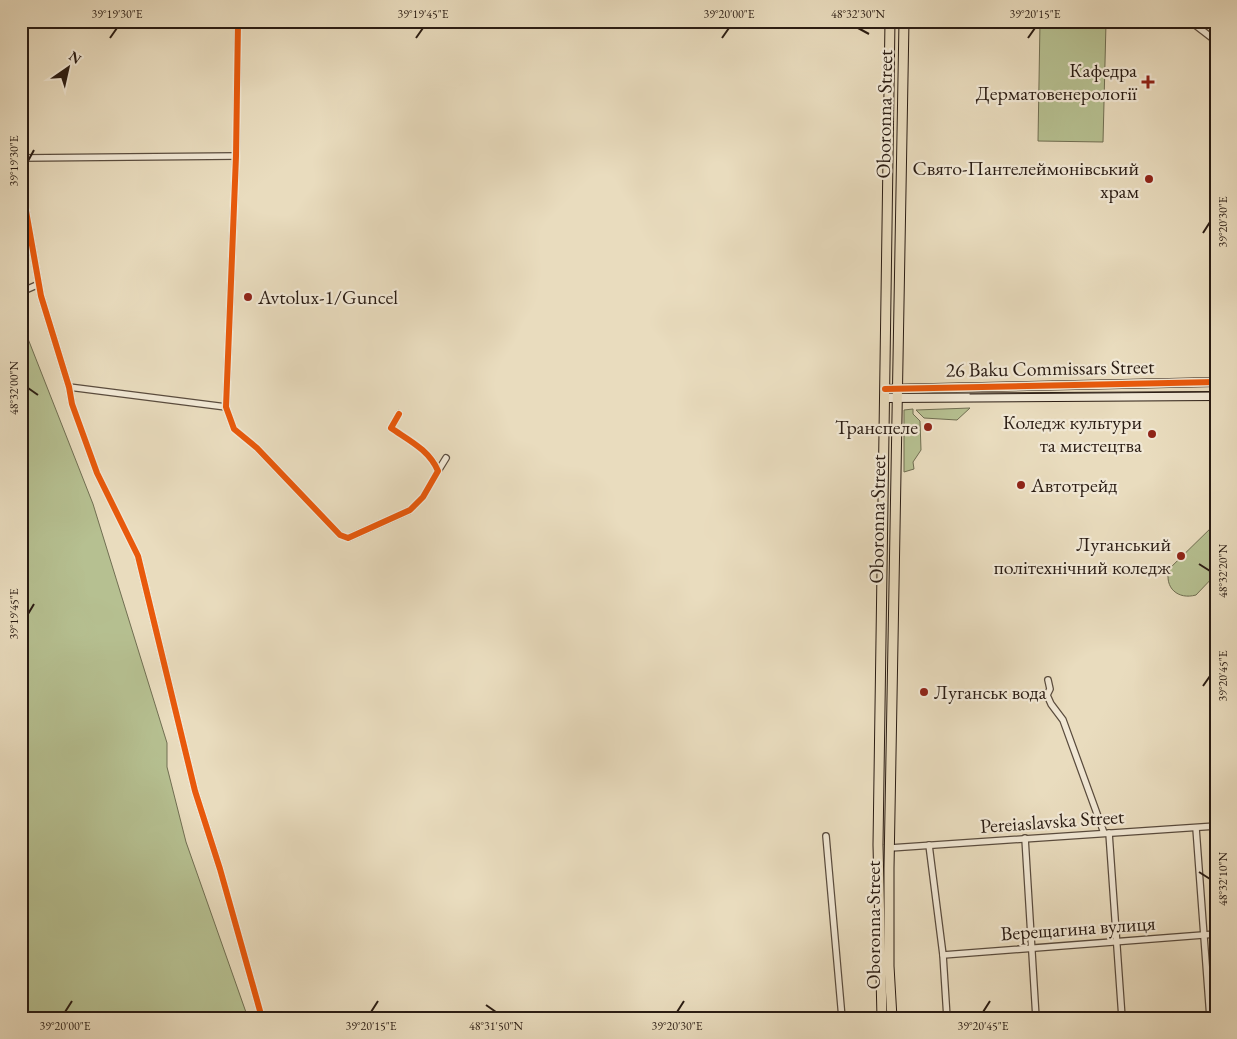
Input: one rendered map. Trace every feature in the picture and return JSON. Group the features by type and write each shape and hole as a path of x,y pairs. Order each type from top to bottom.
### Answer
{"main road":[{"name":"Oboronna Street","path":"882,1018 878,845 890,21"},
{"name":"Oboronna Street","path":"892,1018 889,956 890,848 896,389 904,21"}],"street":[{"path":"238,21 236,156 226,407 234,429 257,448 340,535 348,538 410,510 423,496 446,458"},
{"path":"1190,21 1216,41"},
{"path":"21,158 236,156"},
{"path":"21,203 26,211 39,284 69,387 72,404 96,473 138,556 195,791 220,868 262,1018"},
{"path":"21,292 39,284"},
{"name":"26 Baku Commissars Street","path":"885,393 896,389 977,385 1216,382"},
{"path":"977,385 977,399"},
{"path":"69,387 226,407"},
{"name":"26 Baku Commissars Street","path":"885,393 896,398 977,399 1216,396"},
{"path":"399,414 391,428 425,451 433,459 438,471"},
{"path":"1048,680 1050,688 1047,695 1063,720 1106,833 1117,941 1122,1018"},
{"name":"Pereiaslavska Street","path":"890,848 1216,826"},
{"path":"1196,828 1210,1018"},
{"path":"826,836 842,1018"},
{"path":"1025,838 1030,948 1036,1018"},
{"path":"929,845 943,954 947,1018"},
{"name":"Верещагина вулиця","path":"943,954 1216,934"}],"green space":[{"path":"1040,22 1106,23 1103,142 1038,141"},
{"path":"21,321 93,504 167,743 167,767 186,842 248,1018 21,1018"},
{"path":"970,408 957,420 924,418 916,410"},
{"path":"913,409 913,414 920,421 921,450 913,462 914,469 904,472 904,410"},
{"path":"1216,523 1216,574 1196,595 1183,596 1178,594 1169,582 1169,569"}],"tram line":[{"path":"970,394 1216,392"}],"cycle path":[{"path":"238,21 236,156 226,407 234,429 257,448 340,535 348,538 410,510 423,497 438,471 430,457 391,428 399,414"},
{"path":"21,203 26,211 41,296 69,387 72,404 97,473 138,556 195,791 220,869 262,1018"},
{"path":"885,389 1216,382"}],"place":[{"name":"Кафедра Дерматовенерології","path":"1148,82"},
{"name":"Свято-Пантелеймонівський храм","path":"1149,179"},
{"name":"Avtolux-1/Guncel","path":"248,297"},
{"name":"Транспеле","path":"928,427"},
{"name":"Коледж культури та мистецтва","path":"1152,434"},
{"name":"Автотрейд","path":"1021,485"},
{"name":"Луганський політехнічний коледж","path":"1181,556"},
{"name":"Луганськ вода","path":"924,692"}]}
